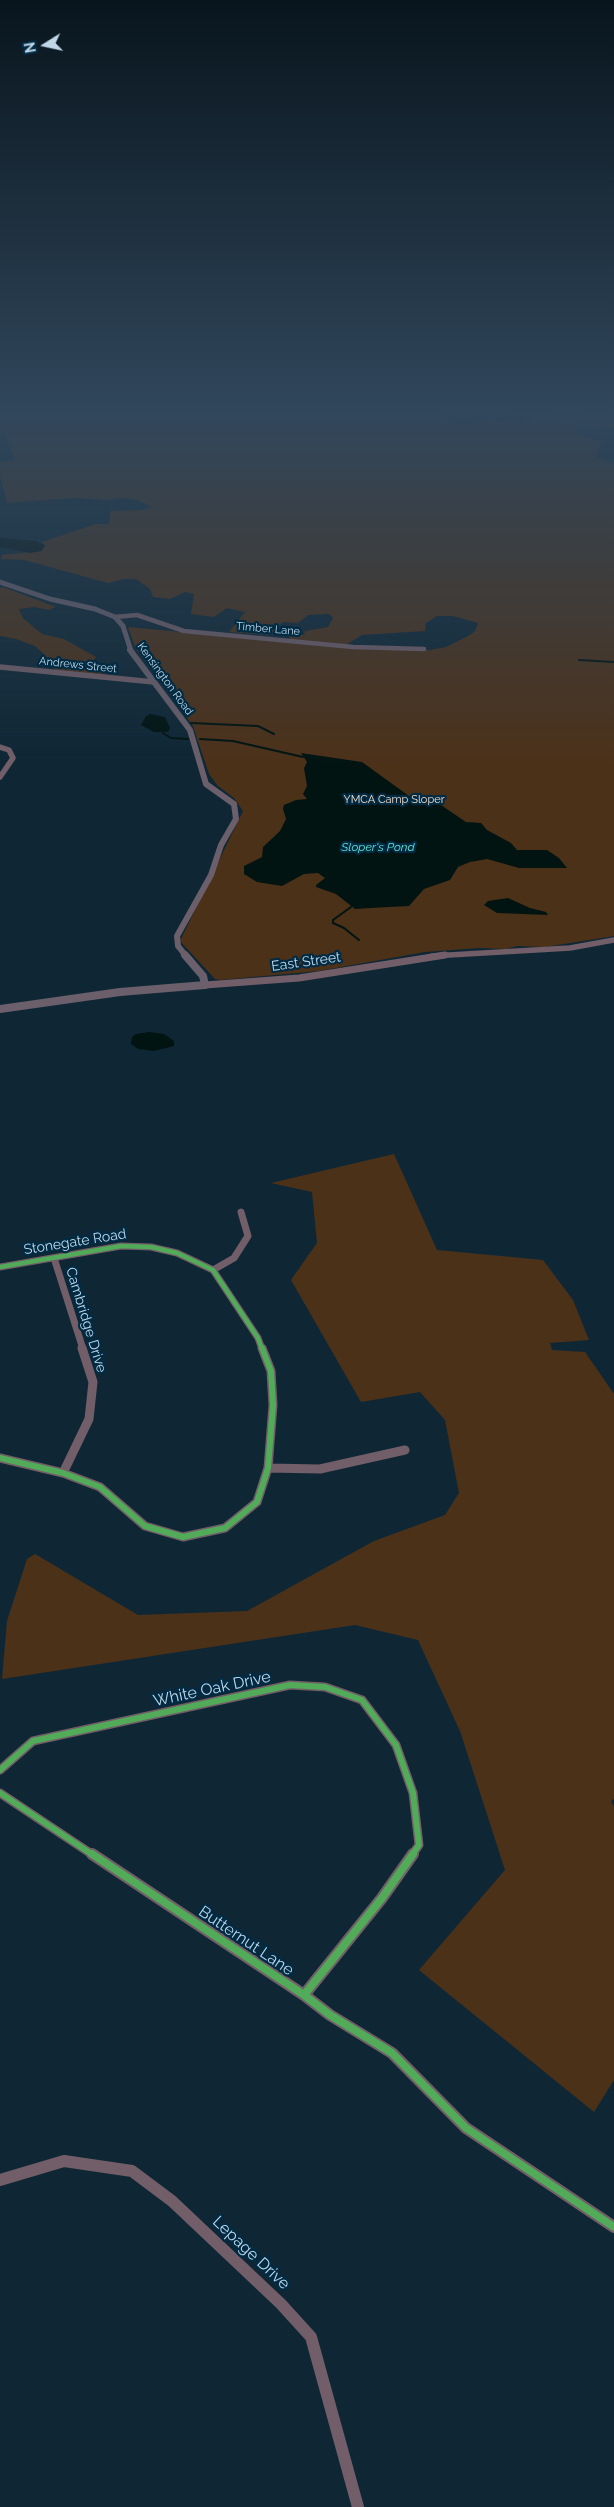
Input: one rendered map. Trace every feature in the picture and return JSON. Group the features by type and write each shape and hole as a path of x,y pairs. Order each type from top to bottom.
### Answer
{"main road":[{"path":"0,582 50,599 103,611 115,617"},
{"name":"Kensington Road","path":"115,617 123,626 130,649 190,730 206,784 234,804 236,819 221,845 211,874 177,936 178,946 203,976 205,985"},
{"name":"East Street","path":"0,1009 120,992 205,985"}],"street":[{"name":"Timber Lane","path":"115,617 137,615 169,628 184,631 371,648 424,649"},
{"name":"Andrews Street","path":"0,667 154,682"},
{"path":"0,747 9,750 13,758 0,777"},
{"name":"East Street","path":"205,985 299,978 437,954 570,948 614,940"},
{"path":"0,1458 63,1473 100,1487 145,1526 183,1537 224,1528 257,1502 268,1468 273,1405 271,1371 258,1338 213,1270 234,1258 248,1236 240,1212"},
{"name":"Stonegate Road","path":"0,1267 121,1246 151,1247 177,1254 213,1270"},
{"name":"Cambridge Drive","path":"54,1258 92,1382 89,1419 63,1473"},
{"path":"268,1468 320,1469 406,1450"},
{"name":"White Oak Drive","path":"0,1770 32,1741 290,1685 325,1687 362,1700 396,1745 413,1793 419,1845 382,1898 304,1995"},
{"name":"Butternut Lane","path":"0,1793 304,1995 330,2015 392,2053 466,2128 614,2227"},
{"name":"Lepage Drive","path":"0,2180 64,2161 132,2171 172,2201 281,2304 311,2337 358,2507"}],"green space":[{"name":"YMCA Camp Sloper","path":"75,531 614,531 614,936 545,947 517,946 506,949 479,948 425,952 319,971 215,979 180,941 243,811 234,798 218,786 209,774 193,726 135,647 128,627 360,649 430,650 446,647 470,635 475,631 478,623 453,616 437,616 426,623 425,631 362,635 346,645 289,639 291,634 304,635 305,631 328,627 333,618 329,614 308,615 298,623 283,622 269,635 229,632 245,612 227,608 214,617 191,614 194,594 185,592 170,599 153,597 150,589 136,579 124,579 108,583 24,560 1,559 2,555 41,551 45,545 42,542"},
{"path":"3,587 56,607 49,610 34,607 19,609 23,618 42,634 64,639 96,657 92,662 108,676 59,673 48,664 45,655 35,646 16,639 0,636 0,588"},
{"path":"394,1154 437,1250 543,1260 573,1300 589,1340 550,1343 552,1350 585,1352 614,1394 614,1799 611,1801 614,1807 614,2080 594,2112 419,1970 505,1870 460,1731 418,1640 355,1625 2,1679 7,1621 27,1559 35,1554 138,1615 247,1611 374,1541 445,1515 459,1493 445,1420 420,1392 361,1402 291,1280 317,1243 312,1192 271,1183"}],"water":[{"path":"0,538 36,541 45,546 41,551 30,553 0,547"},
{"path":"150,714 165,717 170,728 168,732 154,732 141,725 146,716"},
{"name":"Sloper's Pond","path":"301,753 362,762 409,796 435,801 466,822 481,823 487,830 511,843 517,850 547,850 559,858 567,868 519,868 487,859 470,862 458,867 450,880 424,889 409,906 355,909 336,894 316,887 325,878 318,873 304,874 282,886 257,882 244,874 244,866 262,857 263,847 280,831 286,819 283,809 284,805 296,800 307,799 303,794 307,786 304,768 307,762"},
{"path":"508,898 530,908 546,912 548,915 497,913 484,905 488,901"},
{"path":"149,1032 164,1034 174,1041 174,1046 154,1051 138,1049 131,1044 132,1037 136,1034"}],"waterway":[{"path":"579,660 614,662"},
{"path":"191,723 258,726 274,734"},
{"path":"163,733 171,738 188,739"},
{"path":"200,739 233,741 303,757"},
{"path":"351,907 333,920 333,923 344,928 359,940"}],"cycle path":[{"path":"0,1267 121,1246 151,1247 177,1253 213,1270 258,1338 271,1371 273,1405 268,1468 257,1502 225,1528 183,1537 145,1526 100,1487 63,1473 0,1458"},
{"path":"0,1770 33,1741 290,1685 325,1687 362,1700 396,1745 413,1793 419,1845 382,1898 304,1995"},
{"path":"0,1793 304,1995 330,2015 392,2053 466,2128 614,2227"}]}
